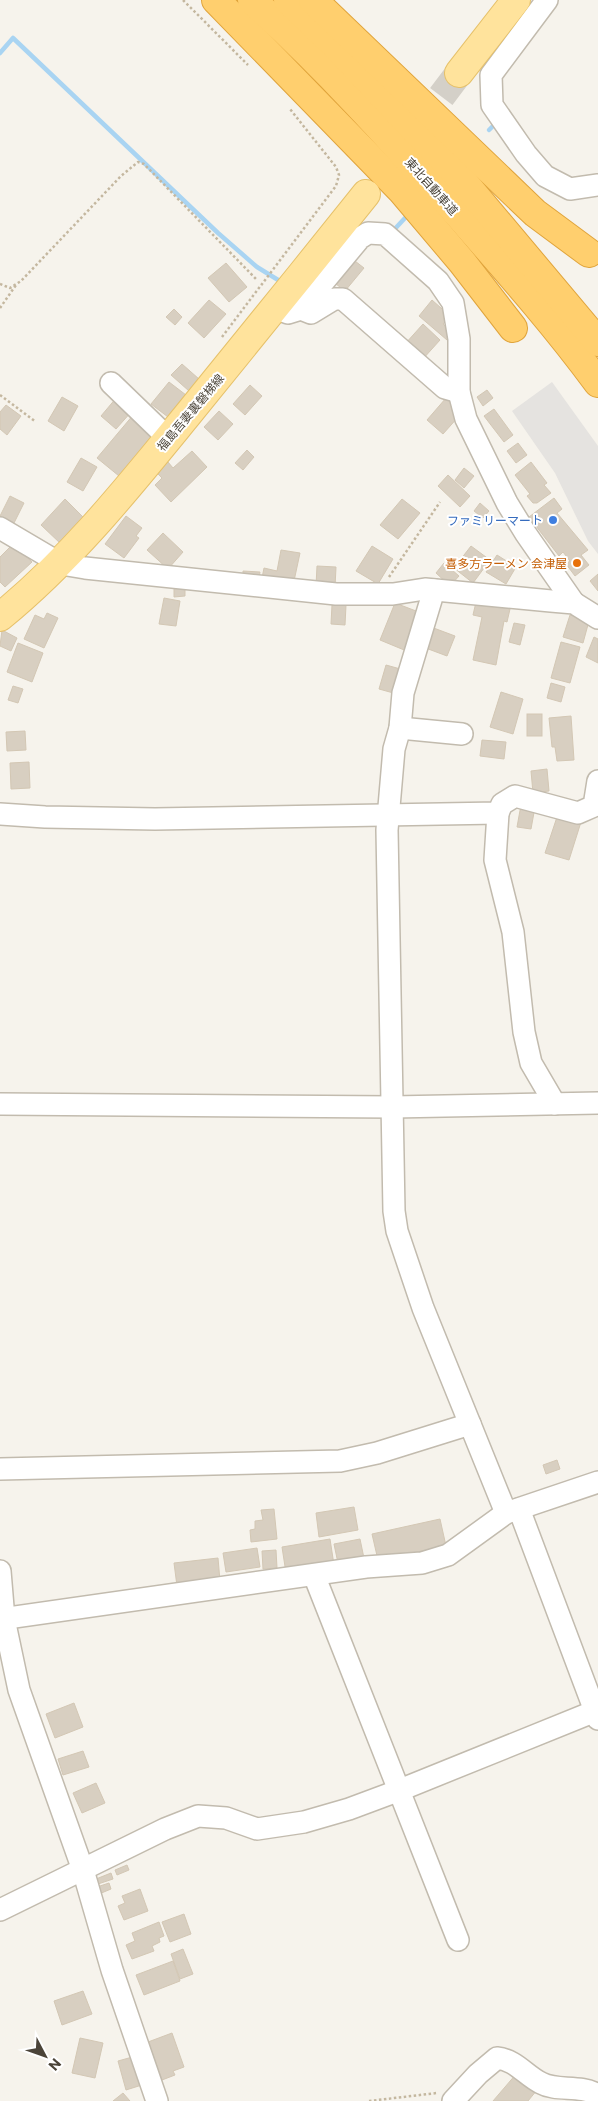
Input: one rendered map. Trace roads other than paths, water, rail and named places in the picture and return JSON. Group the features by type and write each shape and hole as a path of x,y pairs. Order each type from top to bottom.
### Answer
{"highway":[{"path":"216,0 402,191 462,262 513,328"},
{"name":"東北自動車道","path":"252,0 340,85 430,183 496,257 598,383"},
{"name":"東北自動車道","path":"288,0 336,46 456,173 598,342"},
{"path":"314,0 535,213 589,253"}],"main road":[{"path":"459,73 516,0"},
{"name":"福島吾妻裏磐梯線","path":"0,617 61,564 122,495 230,365 288,308 366,194"}],"street":[{"path":"547,0 491,75 492,105 526,154 545,176 570,189 598,186"},
{"path":"288,308 360,238 368,233 385,234 438,281 453,304 459,339 459,392 466,419 507,503 526,534 574,603 598,618"},
{"path":"288,308 311,313 334,299 343,299 445,388 459,392"},
{"path":"111,383 168,438"},
{"path":"0,528 61,564 85,568 336,594 377,594 434,590 574,603"},
{"path":"0,1910 165,1829 198,1816 226,1818 257,1829 304,1822 349,1809 597,1713 512,1511 470,1424 424,1308 397,1231 394,1211 388,816 394,749 400,728 403,693 434,590"},
{"path":"400,728 462,734"},
{"path":"555,1104 532,1063 524,1032 512,932 495,860 498,813 502,804 515,796 578,813 594,806 598,781"},
{"path":"0,814 45,818 156,819 498,813"},
{"path":"0,1104 393,1107 598,1103"},
{"path":"0,1469 340,1462 377,1453 470,1424"},
{"path":"2,1619 314,1575 422,1563 448,1555 512,1511 598,1482"},
{"path":"0,1571 2,1619 19,1690 83,1870 112,1970 157,2101"},
{"path":"314,1575 458,1940"},
{"path":"458,2096 478,2074 497,2058 508,2059 542,2084 595,2089"}],"waterway":[{"path":"0,53 13,38 218,233 257,267 283,283"},
{"path":"489,130 496,123"},
{"path":"392,232 405,218"}],"tunnel":[{"path":"416,130 459,73"}],"place":[{"name":"ファミリーマート","path":"553,520"},
{"name":"喜多方ラーメン 会津屋","path":"577,563"}]}
